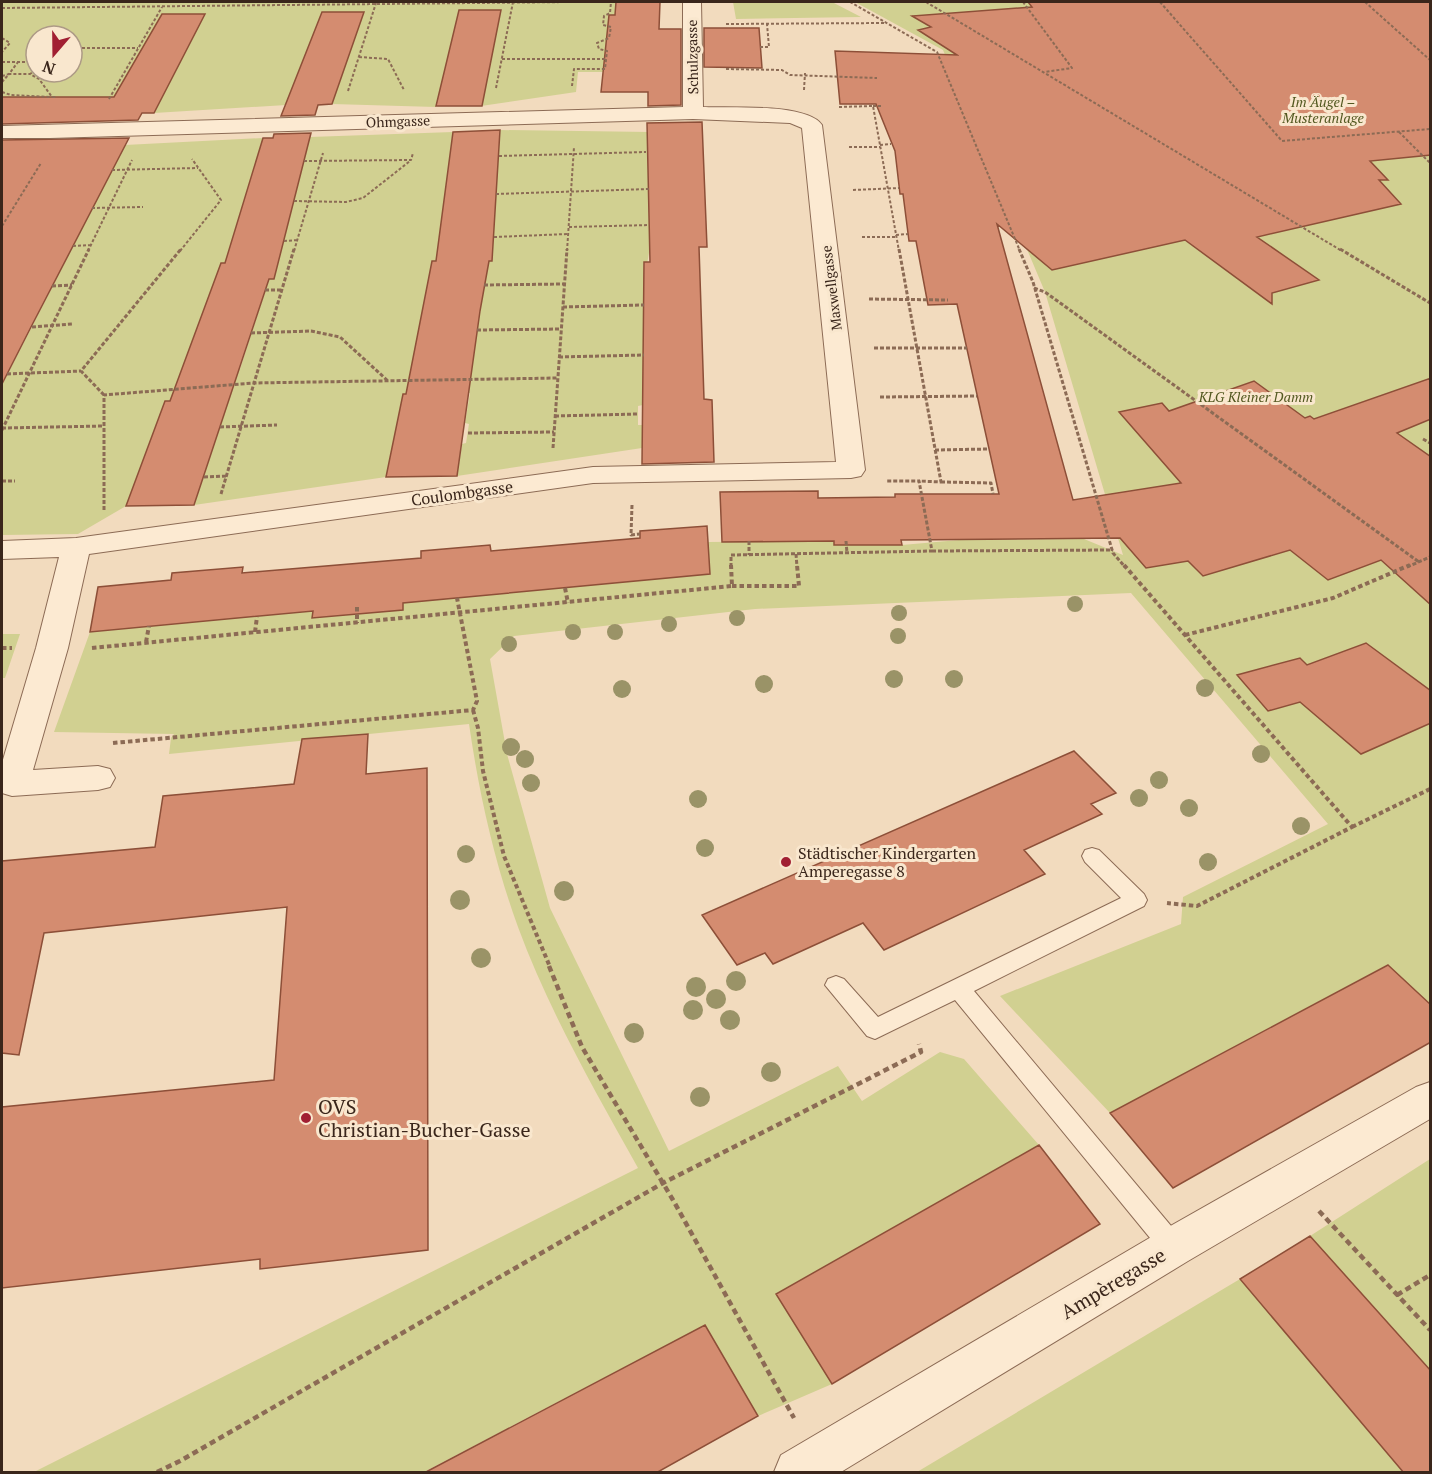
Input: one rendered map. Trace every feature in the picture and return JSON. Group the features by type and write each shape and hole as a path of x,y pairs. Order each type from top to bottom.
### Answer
{"street":[{"name":"Schulzgasse","path":"692,2 693,113"},
{"name":"Ohmgasse","path":"2,132 693,113 794,117"},
{"name":"Maxwellgasse","path":"794,117 812,125 852,470"},
{"name":"Coulombgasse","path":"2,550 90,545 593,475 852,470"},
{"path":"90,545 50,652 12,784 98,778"},
{"name":"Ampèregasse","path":"809,1466 1173,1247 1431,1099"}],"lane":[{"path":"836,984 875,1029 1137,900 1092,856"},
{"path":"958,988 1173,1247"}],"path":[{"path":"57,8 61,2"},
{"path":"124,7 126,2"},
{"path":"188,6 191,2"},
{"path":"490,118 513,2"},
{"path":"2,8 263,3 571,2"},
{"path":"593,69 605,69 607,51 599,49 597,44 609,38 611,27 603,25 604,16 610,13 611,2"},
{"path":"850,2 937,52 1034,288 1113,550 1352,827"},
{"path":"926,2 1431,303"},
{"path":"1023,2 1072,68 1044,72"},
{"path":"1160,2 1282,141 1431,129"},
{"path":"1365,2 1431,60"},
{"path":"211,529 309,201 376,3"},
{"path":"91,131 162,6"},
{"path":"692,24 889,23"},
{"path":"760,47 769,47 767,24"},
{"path":"2,38 10,43 2,52"},
{"path":"84,48 138,48"},
{"path":"359,57 381,57 391,61 403,86 407,111 406,121"},
{"path":"502,59 607,58"},
{"path":"2,62 24,62"},
{"path":"2,82 18,62"},
{"path":"692,68 782,70 790,75 798,76 877,78"},
{"path":"2,76 24,74"},
{"path":"2,92 11,95 52,97"},
{"path":"873,106 941,482"},
{"path":"794,117 802,109 883,106"},
{"path":"550,481 576,116"},
{"path":"81,371 221,200 191,157 202,128"},
{"path":"104,426 2,429 147,129"},
{"path":"1399,131 1431,163"},
{"path":"2,225 60,132"},
{"path":"880,145 891,144"},
{"path":"498,156 646,152"},
{"path":"294,201 346,202 363,198 411,160"},
{"path":"112,170 199,168"},
{"path":"820,191 899,188"},
{"path":"496,194 650,189"},
{"path":"92,208 143,207"},
{"path":"569,227 649,225"},
{"path":"494,237 568,234"},
{"path":"896,235 908,234"},
{"path":"284,241 298,240"},
{"path":"73,246 91,245"},
{"path":"484,285 564,284"},
{"path":"52,286 72,285"},
{"path":"1034,288 1054,299 1419,562"},
{"path":"265,290 282,290"},
{"path":"832,300 948,300"},
{"path":"563,307 644,305"},
{"path":"32,327 72,324"},
{"path":"477,330 561,329"},
{"path":"251,333 311,331 340,337 388,381"},
{"path":"838,348 967,348"},
{"path":"559,357 644,355"},
{"path":"7,374 81,371 104,395 104,426 90,545"},
{"path":"104,395 253,383 558,378"},
{"path":"843,397 977,396"},
{"path":"555,416 638,414"},
{"path":"220,427 277,426"},
{"path":"468,433 554,432"},
{"path":"1423,439 1431,443"},
{"path":"935,450 989,449"},
{"path":"852,470 878,482 991,483 993,494"},
{"path":"204,477 226,476"},
{"path":"2,481 15,481"},
{"path":"920,481 932,551"},
{"path":"749,541 749,555"},
{"path":"846,541 847,553"},
{"path":"732,586 731,555 1113,550"},
{"path":"50,652 732,586 799,586 796,554"},
{"path":"1185,635 1333,598 1431,557"},
{"path":"565,588 568,603"},
{"path":"457,598 477,701 473,711 478,728 483,771 504,856 559,993 582,1047 663,1184 801,1432 809,1466"},
{"path":"357,607 357,623"},
{"path":"255,633 257,616"},
{"path":"146,642 149,626"},
{"path":"102,744 473,711"},
{"path":"1137,900 1197,906 1431,789"},
{"path":"157,1473 663,1184 879,1076 921,1052 910,1011"},
{"path":"1289,1180 1431,1330"},
{"path":"1397,1295 1431,1275"}],"green space":[{"path":"2,2 617,2 611,72 578,72 576,92 481,106 501,10 459,10 436,107 332,104 364,12 322,12 286,105 154,113 204,14 162,14 108,113 34,97 2,97"},
{"path":"733,2 832,2 861,17 736,19"},
{"path":"855,2 1430,2 1430,1005 1387,965 1110,1113 1000,996 1181,924 1183,897 1328,824 1131,593 755,609 514,636 490,659 507,754 550,908 669,1151 838,1066 862,1101 940,1052 964,1059 1039,1145 776,1294 832,1384 758,1416 705,1325 424,1472 34,1472 638,1168 558,1019 518,927 488,827 469,724 169,754 171,738 174,734 54,732 90,632 313,611 313,618 346,615 403,603 709,574 708,542 846,541 902,545 959,540 1084,539 1123,555 1045,292 943,50"},
{"path":"500,130 650,132 647,158 650,158 650,247 645,276 643,405 638,406 638,425 642,425 642,448 457,476 462,444 466,443 469,424 465,423 470,393 404,394 386,477 194,505 228,401 165,401 126,506 78,534 2,535 2,385 125,145 263,138 225,263 183,369 240,369 274,264 278,263 310,137 453,132 437,261 432,261 412,365 472,365 487,261 492,260"},
{"path":"2,634 20,634 5,678 2,678"},
{"path":"1430,1159 1430,1371 1310,1236"},
{"path":"1240,1279 1404,1472 917,1472"}],"building":[{"path":"616,2 660,2 659,29 681,29 681,105 648,106 648,92 601,92 609,15 615,15"},
{"path":"1028,2 1431,2 1431,155 1370,161 1388,180 1379,180 1401,204 1257,237 1319,280 1272,293 1272,304 1185,240 1052,270 997,224 1073,500 1181,483 1119,412 1162,403 1169,411 1254,381 1305,418 1310,416 1314,419 1431,378 1431,419 1397,433 1431,457 1431,605 1381,560 1328,580 1290,550 1203,576 1188,561 1146,568 1120,538 901,540 902,545 834,545 834,541 722,542 720,492 818,491 818,498 895,497 895,494 999,494 957,304 928,305 916,241 909,241 895,151 876,104 840,104 835,51 957,55 918,30 931,27 912,16 1032,7"},
{"path":"459,10 501,10 482,106 436,106"},
{"path":"322,12 364,12 332,104 318,105 315,115 281,116"},
{"path":"162,14 205,14 154,113 142,113 138,120 2,124 2,97 114,97"},
{"path":"704,28 759,28 762,68 704,67"},
{"path":"702,122 707,247 699,247 704,399 712,400 714,462 642,464 644,262 650,262 647,123"},
{"path":"500,130 492,261 489,261 480,311 457,476 386,477 403,394 406,394 432,261 436,261 453,132"},
{"path":"311,133 274,279 269,279 194,505 126,506 165,401 170,401 221,263 225,263 263,138 273,138 274,134"},
{"path":"129,138 31,327 2,384 2,140"},
{"path":"707,526 710,574 403,603 403,610 312,618 313,611 90,632 98,587 171,580 172,573 243,567 242,573 421,558 421,551 490,545 491,551 640,538 640,531"},
{"path":"1366,643 1431,691 1431,723 1361,754 1300,702 1268,711 1237,675 1300,658 1307,665"},
{"path":"368,734 366,774 427,768 428,1250 260,1269 260,1259 2,1288 2,1107 274,1080 287,907 44,933 19,1055 2,1053 2,861 155,847 163,796 294,784 302,739"},
{"path":"1074,751 1116,793 1091,804 1102,814 1024,850 1045,874 884,950 863,923 773,964 765,953 737,965 702,915"},
{"path":"1388,965 1431,1005 1431,1042 1173,1188 1110,1113"},
{"path":"1039,1145 1100,1224 832,1384 776,1294"},
{"path":"1310,1236 1431,1371 1431,1473 1404,1473 1240,1279"},
{"path":"705,1325 758,1416 656,1473 424,1473"}],"place":[{"name":"Städtischer Kindergarten Amperegasse 8","path":"786,862"},
{"name":"OVS Christian-Bucher-Gasse","path":"306,1118"}],"park label":[{"name":"Im Äugel – Musteranlage","path":"1323,109"},
{"name":"KLG Kleiner Damm","path":"1256,396"}]}
